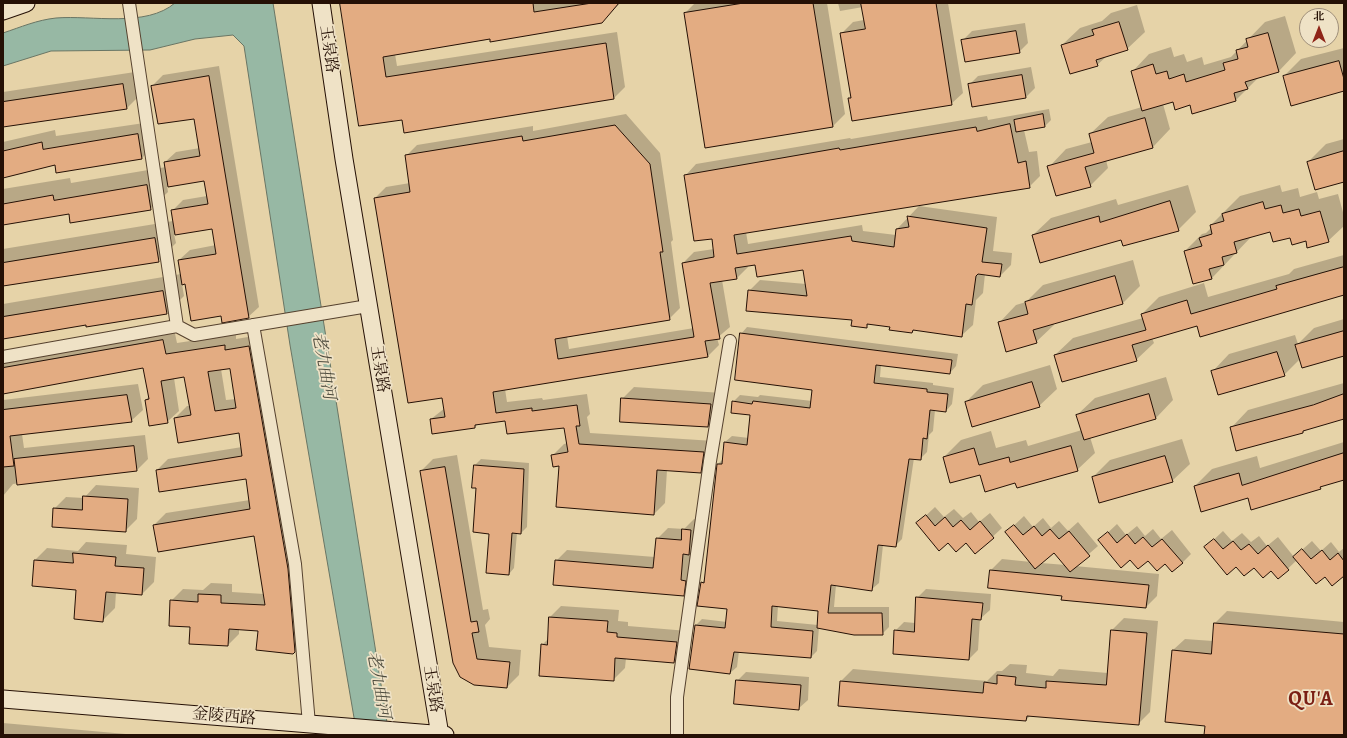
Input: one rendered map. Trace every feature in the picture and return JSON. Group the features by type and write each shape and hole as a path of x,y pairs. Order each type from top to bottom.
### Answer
{"street":[{"path":"3,11 26,3"},
{"name":"玉泉路","path":"321,3 344,159 440,735"},
{"path":"129,5 137,67 177,326"},
{"path":"3,357 177,326 194,335 368,306"},
{"path":"253,325 295,564 309,724"},
{"path":"677,735 677,697 710,461 730,341"},
{"name":"金陵西路","path":"3,699 445,735"}],"water":[{"name":"老九曲河","path":"175,3 273,3 389,735 357,735 290,345 244,46 233,35 195,39 150,50 51,51 3,66 3,33 36,22 56,18 134,18 163,11"}],"building":[{"path":"340,3 533,3 534,12 592,3 619,3 602,23 490,42 490,39 383,57 386,77 606,43 614,99 404,133 402,120 359,126"},
{"path":"744,3 813,3 833,127 705,148 684,13"},
{"path":"861,3 936,3 952,105 852,121 848,98 851,98 840,33 865,29"},
{"path":"1119,22 1128,50 1096,60 1098,66 1070,74 1061,45 1094,35 1092,30"},
{"path":"1016,31 1020,53 965,62 961,40"},
{"path":"1268,33 1279,72 1245,82 1248,89 1234,93 1236,101 1192,114 1190,105 1175,110 1173,102 1142,111 1131,71 1153,64 1156,74 1167,71 1169,79 1184,74 1186,82 1225,70 1223,63 1238,59 1236,50 1248,47 1246,39"},
{"path":"1339,61 1344,79 1344,91 1291,106 1283,76"},
{"path":"1022,75 1026,98 972,107 968,84"},
{"path":"209,76 249,318 222,323 221,316 191,321 185,284 182,285 178,260 216,254 212,229 175,235 171,210 208,204 204,181 168,187 164,162 200,156 194,119 158,124 151,86"},
{"path":"123,84 127,109 3,127 3,102"},
{"path":"1043,114 1045,127 1016,132 1014,120"},
{"path":"1145,118 1153,148 1085,167 1091,187 1056,196 1047,166 1094,153 1089,134"},
{"path":"1010,124 1018,163 1026,161 1030,188 734,235 737,254 851,236 852,241 894,247 896,229 909,227 907,216 987,228 982,262 1002,264 1000,277 978,274 976,276 972,305 966,304 962,337 913,330 912,333 889,330 890,327 867,324 867,328 851,326 852,320 746,311 748,290 807,296 803,270 757,277 755,265 735,268 737,279 710,283 720,339 705,341 708,357 493,392 496,413 532,408 532,411 577,405 580,426 576,426 579,444 704,452 701,473 657,470 654,515 556,507 559,466 553,467 551,455 568,452 564,428 507,434 505,421 475,425 475,428 432,434 430,419 445,417 442,398 408,403 374,198 410,192 405,155 522,136 523,141 615,125 650,164 663,252 660,252 670,320 555,339 558,359 694,337 682,263 714,257 712,239 694,241 684,175 839,148 840,150 976,127 977,131"},
{"path":"138,134 142,159 56,173 55,165 3,178 3,151 42,142 43,149"},
{"path":"1344,151 1344,182 1315,190 1307,162"},
{"path":"147,185 151,210 70,223 69,214 3,225 3,204 53,195 54,200"},
{"path":"1170,201 1179,231 1123,246 1121,240 1040,263 1032,235 1099,216 1100,222"},
{"path":"1263,202 1265,209 1281,205 1283,213 1299,209 1301,216 1320,211 1329,242 1307,248 1306,241 1292,245 1290,238 1273,242 1270,232 1234,242 1237,253 1222,257 1224,265 1209,269 1212,279 1193,284 1184,251 1202,246 1199,238 1212,234 1210,225 1224,221 1222,214"},
{"path":"155,238 159,262 3,286 3,263"},
{"path":"1344,267 1344,295 1200,337 1197,326 1132,345 1137,361 1062,382 1054,355 1146,330 1141,314 1187,300 1191,314 1277,289 1276,286"},
{"path":"1115,276 1123,304 1033,330 1037,343 1006,352 998,322 1028,314 1025,302"},
{"path":"163,291 167,314 86,327 86,325 3,339 3,317"},
{"path":"1344,331 1344,356 1302,368 1295,345"},
{"path":"740,333 952,360 950,374 876,365 874,383 927,389 927,392 948,394 946,412 930,410 927,439 923,438 921,460 909,459 896,547 878,545 872,591 831,585 828,613 882,613 883,635 854,635 817,628 818,611 772,606 771,627 813,631 811,658 734,652 730,674 689,669 695,625 725,628 727,609 697,606 701,582 704,583 717,464 722,464 724,442 747,445 750,415 731,413 732,401 752,404 753,401 810,408 812,390 735,380"},
{"path":"163,340 166,354 225,345 225,350 249,346 288,569 295,652 293,654 256,650 258,631 229,629 228,646 189,644 190,627 169,626 170,600 198,602 198,594 221,595 221,603 265,605 254,536 158,552 153,525 250,509 246,479 159,492 156,470 242,456 239,433 178,443 174,418 191,415 184,377 161,381 168,423 149,426 145,400 149,399 143,368 3,394 3,368","holes":["230,369 236,408 215,411 208,372"]},
{"path":"1277,352 1285,376 1218,395 1211,371"},
{"path":"1032,382 1040,407 972,427 965,402"},
{"path":"1149,394 1156,419 1084,440 1076,415"},
{"path":"1344,394 1344,419 1303,431 1303,433 1236,451 1230,427 1313,405"},
{"path":"127,395 132,422 10,436 14,466 3,467 3,410"},
{"path":"621,398 711,404 708,427 620,422"},
{"path":"134,446 137,471 17,485 14,459"},
{"path":"1071,446 1078,471 1017,488 1015,483 985,492 980,475 950,483 943,457 974,448 979,465 1009,457 1010,462"},
{"path":"1344,453 1344,480 1320,487 1321,489 1251,510 1248,498 1201,512 1194,486 1239,473 1242,485"},
{"path":"1165,456 1173,482 1099,503 1092,477"},
{"path":"474,465 524,469 521,534 512,533 509,575 486,573 489,534 473,532 476,488 472,488"},
{"path":"445,467 471,622 477,621 479,632 472,633 477,659 510,662 507,688 474,685 460,677 453,663 420,471"},
{"path":"83,496 128,499 126,532 52,527 53,508 82,510"},
{"path":"926,515 935,526 945,517 953,527 961,520 970,530 980,521 994,538 975,554 966,543 956,552 948,543 939,551 916,523"},
{"path":"1014,525 1023,535 1034,526 1042,536 1050,529 1059,539 1069,531 1090,556 1070,572 1054,553 1035,569 1005,532"},
{"path":"682,529 691,530 689,555 683,554 681,580 686,581 684,596 553,585 555,560 653,568 656,538 681,540"},
{"path":"1108,532 1117,543 1127,534 1135,544 1143,537 1152,547 1162,539 1183,563 1172,572 1165,564 1157,571 1148,561 1138,569 1130,560 1121,568 1098,540"},
{"path":"1214,539 1223,549 1233,541 1241,550 1249,544 1258,554 1268,545 1289,570 1278,579 1271,571 1263,578 1254,568 1244,576 1236,567 1227,575 1204,547"},
{"path":"1302,549 1311,559 1322,550 1330,560 1338,553 1344,561 1344,576 1332,586 1325,577 1316,584 1293,557"},
{"path":"73,553 116,557 115,566 144,568 142,595 106,592 103,622 74,619 76,590 32,586 34,560 73,563"},
{"path":"990,570 1149,585 1146,608 1061,600 1062,596 988,588"},
{"path":"916,597 983,603 981,620 972,619 969,660 893,654 894,630 914,632"},
{"path":"549,617 608,621 607,632 617,633 617,637 677,642 674,663 615,658 614,681 539,676 541,644 547,645"},
{"path":"1214,623 1344,634 1344,735 1204,735 1205,726 1165,722 1172,650 1211,654"},
{"path":"1111,630 1147,633 1139,725 1027,716 1026,721 838,706 840,681 983,693 984,682 997,684 997,675 1016,677 1015,685 1046,688 1046,681 1106,685"},
{"path":"736,680 801,685 799,710 734,704"}],"district":[{"name":"QU'A","path":"1311,700"}]}
